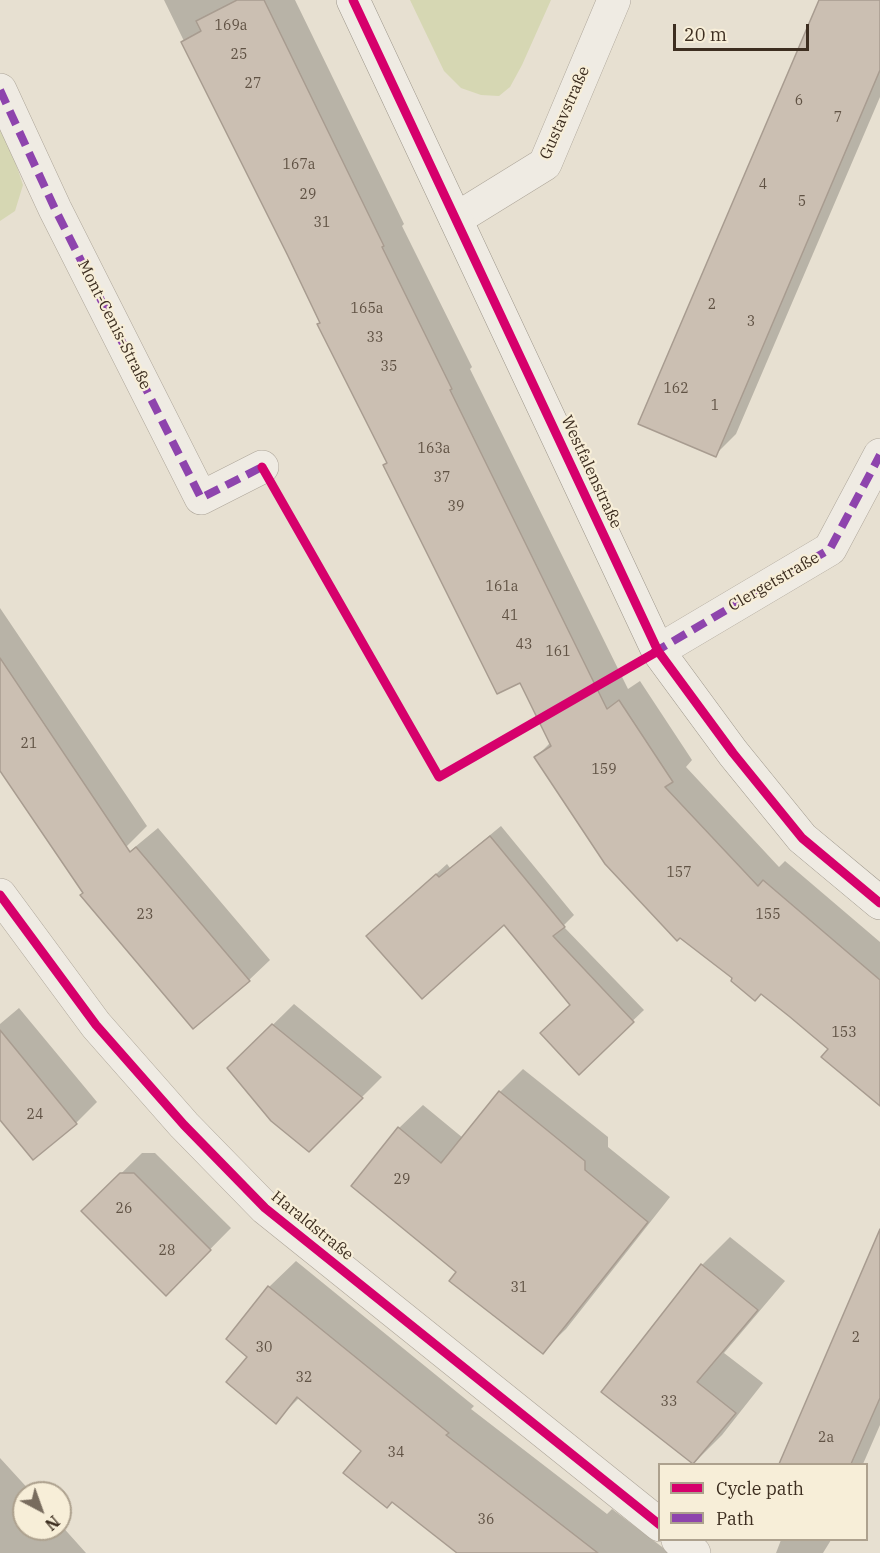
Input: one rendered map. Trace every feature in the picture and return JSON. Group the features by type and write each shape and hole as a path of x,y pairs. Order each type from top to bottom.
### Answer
{"street":[{"name":"Westfalenstraße","path":"353,0 658,651 733,753 802,837 880,903"},
{"name":"Gustavstraße","path":"456,219 545,164 614,0"},
{"name":"Mont-Cenis-Straße","path":"0,90 55,209 201,498 262,467"},
{"name":"Clergetstraße","path":"658,651 830,549 880,455"},
{"name":"Haraldstraße","path":"0,895 96,1025 184,1125 265,1208 658,1523"},
{"path":"680,1541 694,1553"}],"green space":[{"path":"410,0 551,0 522,65 510,87 499,96 481,95 461,88 444,71"},
{"path":"0,127 12,152 23,185 15,211 0,221"}],"building":[{"path":"237,0 264,0 384,246 382,247 452,389 450,390 607,709 619,700 673,782 665,787 758,886 763,880 880,980 880,1106 821,1057 828,1049 790,1017 761,994 755,1001 731,981 732,978 680,938 677,941 605,864 534,757 551,746 520,683 497,694 383,465 387,463 317,324 320,323 287,254 181,42 201,31 196,21"},
{"path":"819,0 880,0 880,70 716,457 638,424"},
{"path":"0,658 130,852 136,847 250,981 193,1029 80,895 83,893 0,771"},
{"path":"490,836 565,927 553,936 634,1022 579,1075 540,1033 570,1005 504,925 422,999 366,936 436,874 439,877"},
{"path":"272,1024 363,1098 309,1152 271,1121 227,1068"},
{"path":"0,1030 77,1124 33,1160 0,1120"},
{"path":"499,1091 585,1161 585,1170 648,1222 543,1354 449,1281 456,1272 351,1186 398,1127 441,1163"},
{"path":"120,1173 134,1173 211,1250 166,1296 81,1211"},
{"path":"880,1229 880,1398 851,1463 779,1463"},
{"path":"701,1264 758,1310 697,1382 736,1413 694,1463 601,1392"},
{"path":"268,1286 449,1433 446,1435 598,1553 457,1553 392,1502 387,1508 343,1473 361,1451 297,1397 276,1424 226,1382 247,1357 226,1339"}],"marked path":[{"path":"0,90 55,209 201,498 262,467 265,471"},
{"path":"653,653 830,549 880,455"}],"cycle path":[{"path":"353,0 658,651 733,753 802,838 880,903"},
{"path":"262,467 439,777 658,651"},
{"path":"0,895 96,1025 184,1125 265,1208 658,1523"}]}
